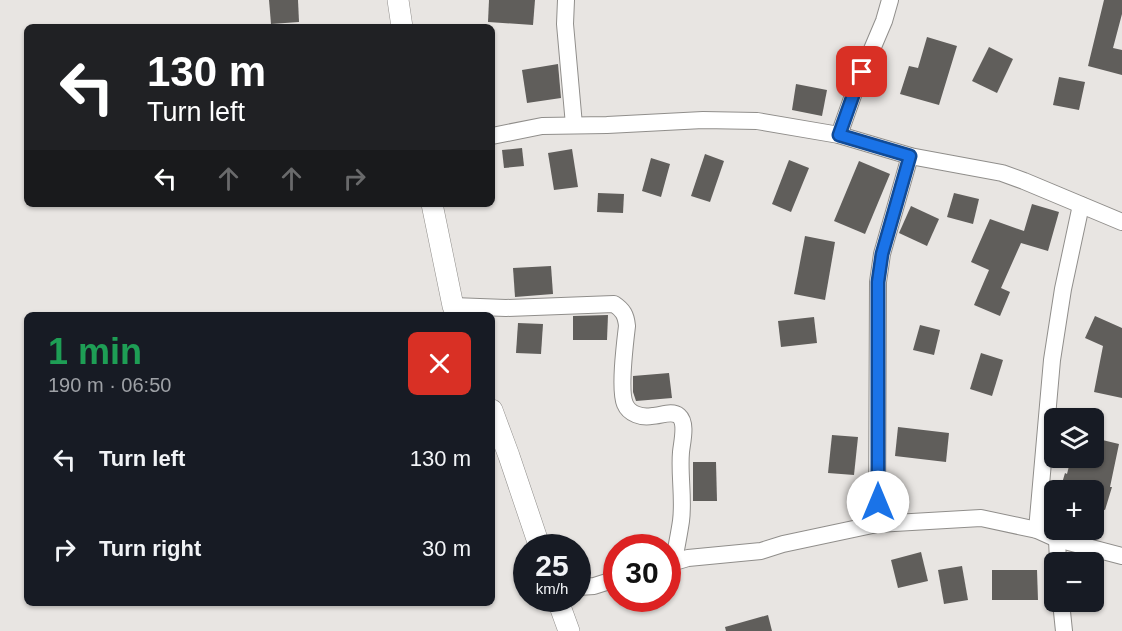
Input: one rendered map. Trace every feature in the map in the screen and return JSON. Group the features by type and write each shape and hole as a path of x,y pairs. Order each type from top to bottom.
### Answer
{"street":[{"path":"398,0 402,24"},
{"path":"566,0 574,125"},
{"path":"839,135 856,87 884,21 890,0"},
{"path":"495,135 542,126 703,120 757,121 839,135 910,156 1002,173 1122,222"},
{"path":"877,524 878,282 882,254 910,156"},
{"path":"1037,530 1052,360 1063,289 1082,205"},
{"path":"433,207 455,311 614,304 621,309 626,316 627,326 622,392 624,403 633,413 641,416 672,413 678,415 682,420 680,463 682,519 678,534"},
{"path":"495,418 535,534"},
{"path":"681,560 760,551 877,524 981,518 1044,533"},
{"path":"1061,540 1122,556"},
{"path":"562,612 569,631"},
{"path":"1062,612 1064,631"}],"building":[{"path":"269,0 298,0 299,22 271,24"},
{"path":"489,0 535,0 533,25 488,22"},
{"path":"1104,0 1122,0 1122,14 1113,48 1122,50 1122,75 1088,66"},
{"path":"927,37 957,46 939,105 900,94 909,66 918,68"},
{"path":"989,47 1013,59 997,93 972,81"},
{"path":"558,64 561,98 527,103 522,70"},
{"path":"1059,77 1085,82 1079,110 1053,105"},
{"path":"796,84 827,90 822,116 792,110"},
{"path":"522,148 524,166 504,168 502,150"},
{"path":"572,149 578,187 554,190 548,153"},
{"path":"705,154 724,161 710,202 691,196"},
{"path":"651,158 670,164 661,197 642,191"},
{"path":"789,160 809,168 791,212 772,204"},
{"path":"859,161 890,174 865,234 834,221"},
{"path":"598,193 624,194 623,213 597,212"},
{"path":"954,193 979,199 973,224 947,217"},
{"path":"1032,204 1059,212 1048,251 1021,243 1001,288 1010,292 1000,316 974,305 989,270 971,262 990,219 1024,231"},
{"path":"911,206 939,219 927,246 899,233"},
{"path":"805,236 835,242 825,300 794,294"},
{"path":"551,266 553,294 515,297 513,268"},
{"path":"608,315 607,340 573,340 573,316"},
{"path":"1095,316 1122,328 1122,398 1094,392 1103,346 1085,338"},
{"path":"814,317 817,343 781,347 778,321"},
{"path":"518,323 543,324 541,354 516,353"},
{"path":"920,325 940,330 934,355 913,350"},
{"path":"981,353 1003,360 992,396 970,389"},
{"path":"669,373 672,398 636,401 633,392 633,376"},
{"path":"898,427 949,433 946,462 895,456"},
{"path":"832,435 858,437 854,475 828,473"},
{"path":"1104,440 1119,444 1110,487 1112,487 1105,510 1104,480 1063,480 1065,473 1067,474 1068,468 1104,468"},
{"path":"693,462 716,462 717,501 693,501"},
{"path":"921,552 928,581 898,588 891,560"},
{"path":"962,566 968,600 944,604 938,570"},
{"path":"992,570 1037,570 1038,600 992,600"},
{"path":"768,615 772,631 726,631 725,627"}],"route":[{"path":"862,72 839,135 910,156 882,254 878,282 878,502"}]}
